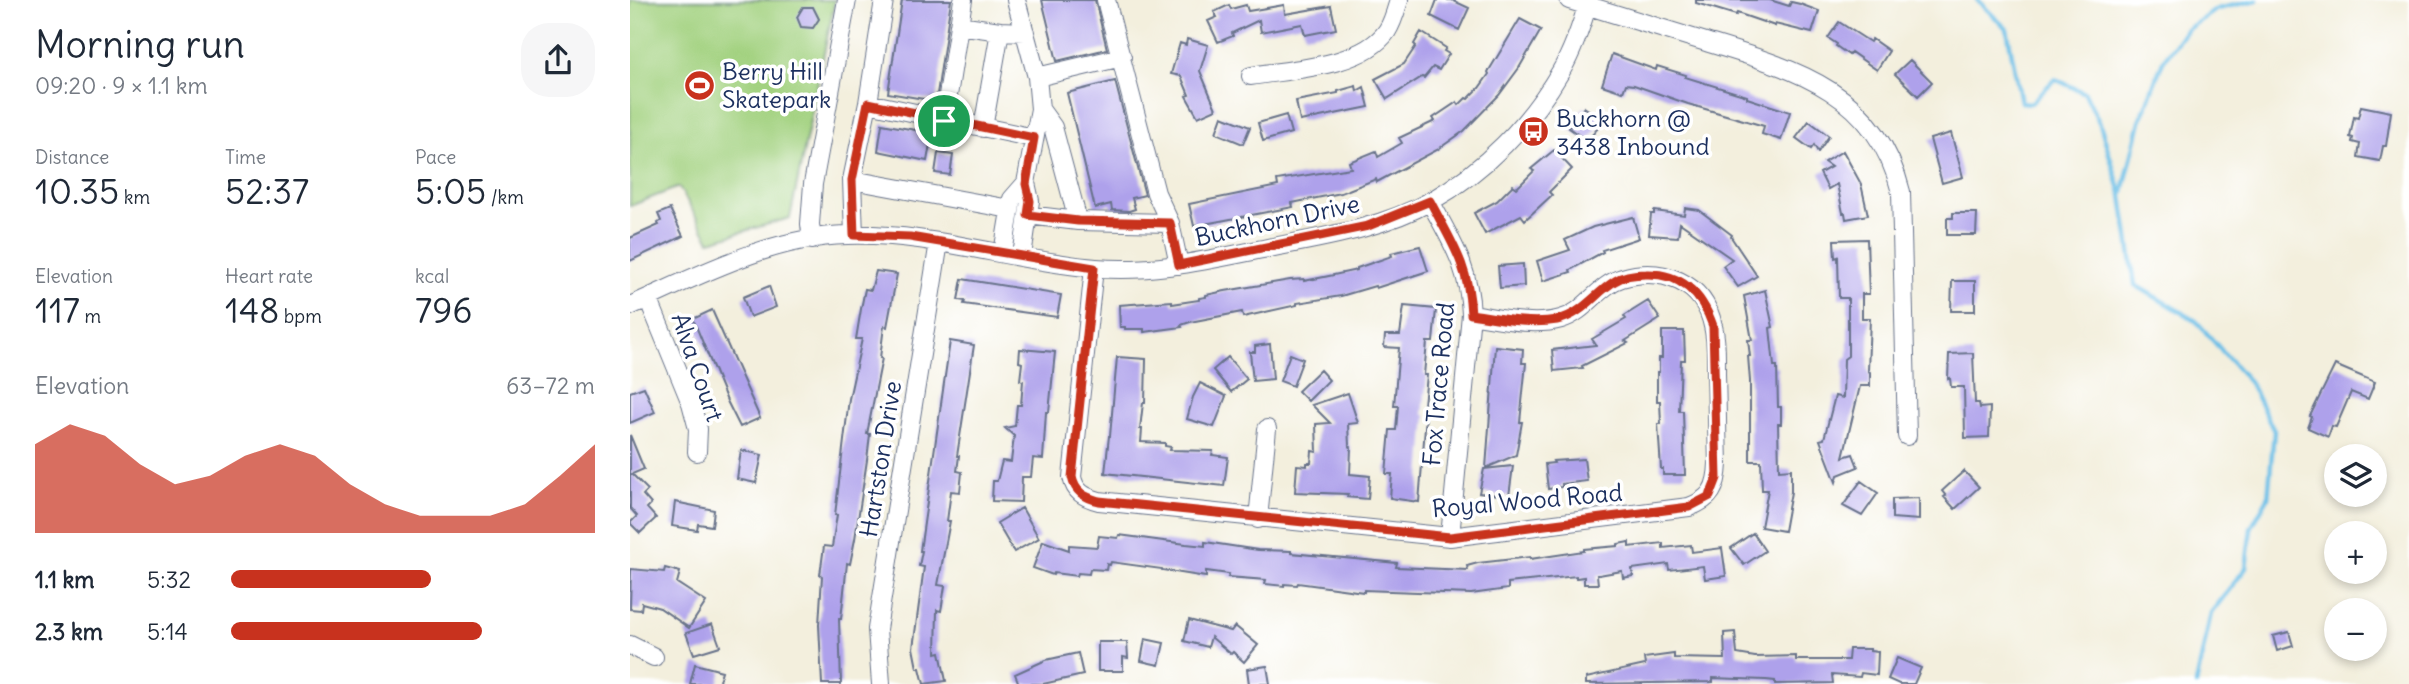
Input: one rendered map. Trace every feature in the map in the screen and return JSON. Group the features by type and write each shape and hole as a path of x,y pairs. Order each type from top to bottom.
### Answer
{"street":[{"path":"812,240 810,224 813,184 847,0"},
{"path":"854,235 852,180 868,103 884,0"},
{"path":"944,121 963,0"},
{"path":"1003,253 1019,212 1030,201 1026,184 1040,109 1037,77 1016,0"},
{"path":"1106,0 1156,193 1170,223 1179,265"},
{"path":"1251,76 1344,59 1367,51 1388,30 1399,0"},
{"path":"1569,0 1588,3 1775,63 1832,90 1866,121 1888,156 1902,192 1908,436"},
{"name":"Buckhorn Drive","path":"630,306 743,258 779,246 854,235 892,236 1094,268 1129,269 1179,265 1368,226 1430,201 1488,159 1525,123 1561,71 1574,45 1588,3"},
{"path":"959,25 1025,32"},
{"path":"984,128 1000,31"},
{"path":"1037,77 1122,57"},
{"path":"868,103 1034,138"},
{"path":"1040,109 1053,127 1078,221"},
{"path":"852,180 1078,221 1170,223"},
{"name":"Fox Trace Road","path":"1430,201 1465,270 1470,291 1471,314 1450,537"},
{"path":"1019,212 1022,256"},
{"name":"Hartston Drive","path":"881,684 877,629 939,242"},
{"name":"Royal Wood Road","path":"1094,268 1072,477 1073,484 1082,495 1099,501 1450,537 1689,507 1710,496 1717,478 1713,326 1707,309 1697,294 1685,284 1671,276 1627,276 1617,279 1574,313 1559,320 1519,320 1471,314"},
{"name":"Alva Court","path":"648,298 691,403 698,429 697,452"},
{"path":"1258,519 1267,429"},
{"path":"630,645 654,657"}],"green space":[{"path":"630,0 835,0 790,218 710,241 679,187 630,206"}],"building":[{"path":"902,0 951,0 936,101 888,93"},
{"path":"1042,0 1095,0 1107,49 1057,61"},
{"path":"1437,0 1452,0 1469,8 1459,30 1431,16"},
{"path":"1696,0 1770,0 1789,6 1791,2 1800,4 1819,11 1812,33 1775,26 1737,13 1736,15 1696,3"},
{"path":"1229,5 1231,9 1246,5 1248,11 1284,5 1285,14 1331,6 1336,29 1305,35 1302,24 1261,32 1259,20 1218,42 1208,21 1217,17 1214,12"},
{"path":"803,7 813,7 819,19 813,28 801,27 797,17"},
{"path":"1520,19 1541,30 1519,68 1499,95 1464,131 1437,150 1377,182 1376,179 1341,193 1292,203 1293,207 1194,226 1189,204 1278,186 1277,180 1351,168 1349,162 1376,151 1378,157 1402,143 1399,138 1435,121 1433,118 1457,102 1459,105 1479,88"},
{"path":"1839,22 1889,51 1877,70 1851,52 1849,55 1828,38"},
{"path":"1421,32 1446,48 1444,51 1449,54 1439,70 1433,67 1424,78 1387,99 1375,79 1404,64 1416,46 1414,44"},
{"path":"1187,39 1208,45 1200,71 1216,109 1198,117 1186,96 1189,95 1181,76 1171,74 1180,43 1186,45"},
{"path":"1612,54 1656,70 1657,66 1686,75 1685,77 1790,112 1781,140 1762,134 1764,126 1634,85 1626,84 1623,92 1602,85"},
{"path":"1910,60 1932,82 1918,96 1895,74"},
{"path":"1115,81 1145,195 1132,198 1135,209 1129,211 1112,210 1111,204 1095,208 1067,93"},
{"path":"1356,86 1357,91 1364,87 1369,107 1300,121 1296,101 1338,93"},
{"path":"2361,106 2391,112 2386,146 2383,146 2380,161 2358,157 2360,144 2352,142 2353,138 2350,137 2354,117 2358,118"},
{"path":"1584,107 1604,121 1587,141 1569,128"},
{"path":"1286,115 1291,133 1263,141 1258,123"},
{"path":"1222,116 1250,127 1243,144 1216,133"},
{"path":"1809,121 1829,136 1818,152 1814,145 1811,149 1796,138"},
{"path":"882,124 932,133 927,161 878,151"},
{"path":"1951,133 1963,177 1942,183 1930,139"},
{"path":"1554,150 1572,169 1549,192 1552,195 1525,220 1521,215 1485,234 1474,213 1497,201 1513,185 1517,188 1534,171 1531,169"},
{"path":"1843,151 1861,184 1868,215 1846,219 1837,184 1828,189 1820,173 1831,167 1824,162"},
{"path":"938,153 953,155 950,175 935,173"},
{"path":"1685,208 1699,210 1732,235 1757,276 1738,287 1723,266 1732,259 1680,223 1678,237 1649,235 1651,214 1654,214 1654,211 1684,215"},
{"path":"670,209 683,236 630,261 630,238 659,225 661,221 658,214"},
{"path":"1953,213 1977,213 1976,235 1947,235 1947,218 1953,218"},
{"path":"1633,217 1639,238 1602,250 1603,252 1570,270 1571,272 1543,281 1537,261 1570,250 1565,240 1593,227"},
{"path":"1867,239 1869,294 1862,294 1862,318 1870,318 1870,386 1860,386 1843,457 1853,454 1858,467 1838,475 1836,482 1820,440 1824,439 1835,396 1843,398 1844,359 1848,356 1848,298 1839,298 1838,257 1835,258 1834,240"},
{"path":"1420,246 1428,271 1376,288 1375,286 1341,296 1297,303 1243,317 1242,312 1190,322 1181,325 1182,327 1144,332 1144,329 1120,327 1119,305 1172,301 1172,304 1199,300 1206,295 1225,291 1290,280 1304,281 1357,270 1392,256 1391,253"},
{"path":"1523,264 1524,286 1500,288 1498,266"},
{"path":"876,271 897,274 887,327 884,326 882,358 867,434 870,434 855,539 850,564 847,563 839,619 841,684 822,684 820,575 824,546 832,547 837,515 849,399 862,339 856,339 861,309 865,289 871,290"},
{"path":"962,279 1061,295 1057,317 964,304 965,301 958,300"},
{"path":"1952,281 1975,281 1975,311 1951,311"},
{"path":"769,286 776,307 750,317 743,297"},
{"path":"1765,290 1773,327 1770,328 1774,366 1777,366 1778,407 1781,407 1781,424 1778,424 1779,470 1791,469 1791,492 1784,531 1761,527 1768,490 1762,490 1761,461 1750,461 1748,340 1752,340 1744,296"},
{"path":"1648,301 1660,319 1625,341 1628,343 1582,366 1583,368 1554,371 1552,350 1596,345 1592,339 1626,319 1624,316"},
{"path":"1404,306 1436,309 1433,342 1427,342 1424,375 1427,375 1423,415 1426,415 1419,502 1390,498 1392,474 1386,474 1390,430 1396,430 1398,406 1394,406 1399,348 1384,347 1385,335 1400,335"},
{"path":"712,310 760,418 740,427 693,319"},
{"path":"1662,331 1684,331 1685,360 1681,360 1679,411 1683,411 1685,475 1663,475 1661,469 1657,372 1659,358 1662,358"},
{"path":"950,341 974,345 957,456 957,471 962,472 960,492 951,491 947,521 950,521 938,585 945,586 941,611 937,610 936,653 940,652 946,681 924,684 913,648 924,567 919,566 920,551"},
{"path":"1270,344 1273,379 1253,381 1250,352 1255,352 1255,346"},
{"path":"1495,346 1523,349 1522,363 1526,363 1522,422 1516,455 1486,468"},
{"path":"1020,349 1055,352 1049,412 1046,412 1043,459 1033,458 1031,477 1022,477 1021,502 992,501 993,481 997,481 1002,461 1011,462 1014,436 1005,428 1015,426 1017,405 1021,405 1023,381 1020,380"},
{"path":"1973,353 1975,403 1979,403 1980,408 1990,407 1989,437 1965,438 1964,387 1951,387 1950,378 1948,379 1949,354"},
{"path":"1290,354 1303,359 1293,386 1280,381"},
{"path":"1117,357 1146,359 1141,442 1165,443 1165,446 1171,447 1170,450 1213,451 1212,455 1228,457 1224,486 1105,473"},
{"path":"1228,357 1247,379 1231,392 1213,370"},
{"path":"2335,365 2375,382 2368,399 2351,392 2336,427 2332,426 2328,437 2308,428 2312,417 2310,416"},
{"path":"1320,370 1329,380 1308,401 1298,391"},
{"path":"1200,383 1226,396 1214,427 1187,419"},
{"path":"644,387 655,412 630,423 630,392"},
{"path":"1348,393 1358,423 1348,424 1350,474 1370,476 1368,499 1347,497 1348,494 1295,492 1297,465 1307,466 1307,463 1311,463 1312,451 1317,452 1316,424 1330,423 1312,405"},
{"path":"630,435 644,469 632,474 648,490 643,495 651,504 647,508 656,518 640,533 630,523 637,516 630,508"},
{"path":"741,450 762,455 756,483 737,479"},
{"path":"1584,459 1587,481 1548,489 1545,464"},
{"path":"1513,466 1509,496 1479,493 1484,469"},
{"path":"1964,471 1979,487 1955,509 1942,491"},
{"path":"1861,481 1878,493 1862,516 1843,506"},
{"path":"1919,498 1919,520 1892,518 1892,499"},
{"path":"675,502 714,510 712,526 698,524 697,530 672,526"},
{"path":"1022,508 1039,538 1014,552 997,523"},
{"path":"1753,533 1765,551 1744,565 1731,548"},
{"path":"1119,535 1205,546 1205,542 1258,550 1397,563 1396,567 1468,570 1467,566 1478,563 1530,559 1629,542 1629,547 1663,543 1663,548 1691,545 1692,552 1722,548 1726,576 1705,579 1703,566 1669,570 1668,564 1632,569 1633,576 1623,578 1622,571 1597,575 1598,584 1584,584 1584,577 1576,576 1508,583 1508,589 1471,594 1364,592 1298,583 1284,586 1265,584 1266,580 1228,577 1229,574 1206,571 1206,577 1111,562 1110,565 1107,564 1106,570 1090,569 1089,574 1078,573 1077,576 1053,575 1033,568 1043,541 1069,550 1069,545 1097,547 1099,536 1118,538"},
{"path":"665,568 680,572 677,583 706,602 689,628 660,608 642,603 641,610 630,609 631,569 664,572"},
{"path":"1189,620 1231,631 1235,626 1258,645 1244,662 1211,637 1208,647 1184,641"},
{"path":"712,624 720,646 694,654 686,633"},
{"path":"1735,632 1737,654 1755,657 1796,656 1796,660 1848,660 1849,649 1870,649 1878,652 1877,675 1832,675 1833,683 1775,684 1775,681 1766,680 1713,678 1713,682 1586,684 1586,678 1645,665 1644,658 1674,654 1674,658 1725,659 1724,633"},
{"path":"2289,632 2293,646 2277,651 2273,636"},
{"path":"1145,639 1164,643 1159,665 1141,661"},
{"path":"1098,642 1127,642 1128,658 1123,657 1123,671 1098,671"},
{"path":"1078,653 1083,675 1043,684 1019,684 1015,674 1046,660"},
{"path":"1897,658 1921,668 1914,684 1899,684 1888,679"},
{"path":"695,664 722,671 718,684 690,684"},
{"path":"1267,666 1270,684 1249,684 1247,669"}],"waterway":[{"path":"1977,0 2007,29 2021,102 2031,103 2055,79 2085,93 2100,124 2121,193"},
{"path":"2196,684 2211,613 2246,568 2251,528 2268,498 2274,431 2250,383 2196,321 2135,285 2122,196 2140,121 2163,61 2186,30 2217,9 2257,0"}],"place":[{"name":"Berry Hill Skatepark","path":"699,85"},
{"name":"Buckhorn @ 3438 Inbound","path":"1533,132"}],"route":[{"path":"868,103 944,121 1034,138 1026,184 1030,201 1028,215 1078,221 1170,223 1179,265 1330,236 1368,226 1430,201 1462,262 1470,291 1471,314 1519,320 1559,320 1589,303 1617,279 1636,274 1671,276 1697,294 1707,309 1713,326 1718,464 1714,489 1702,502 1689,507 1450,537 1258,519 1086,498 1073,484 1072,477 1094,268 910,237 854,235 852,180 868,103"}]}
